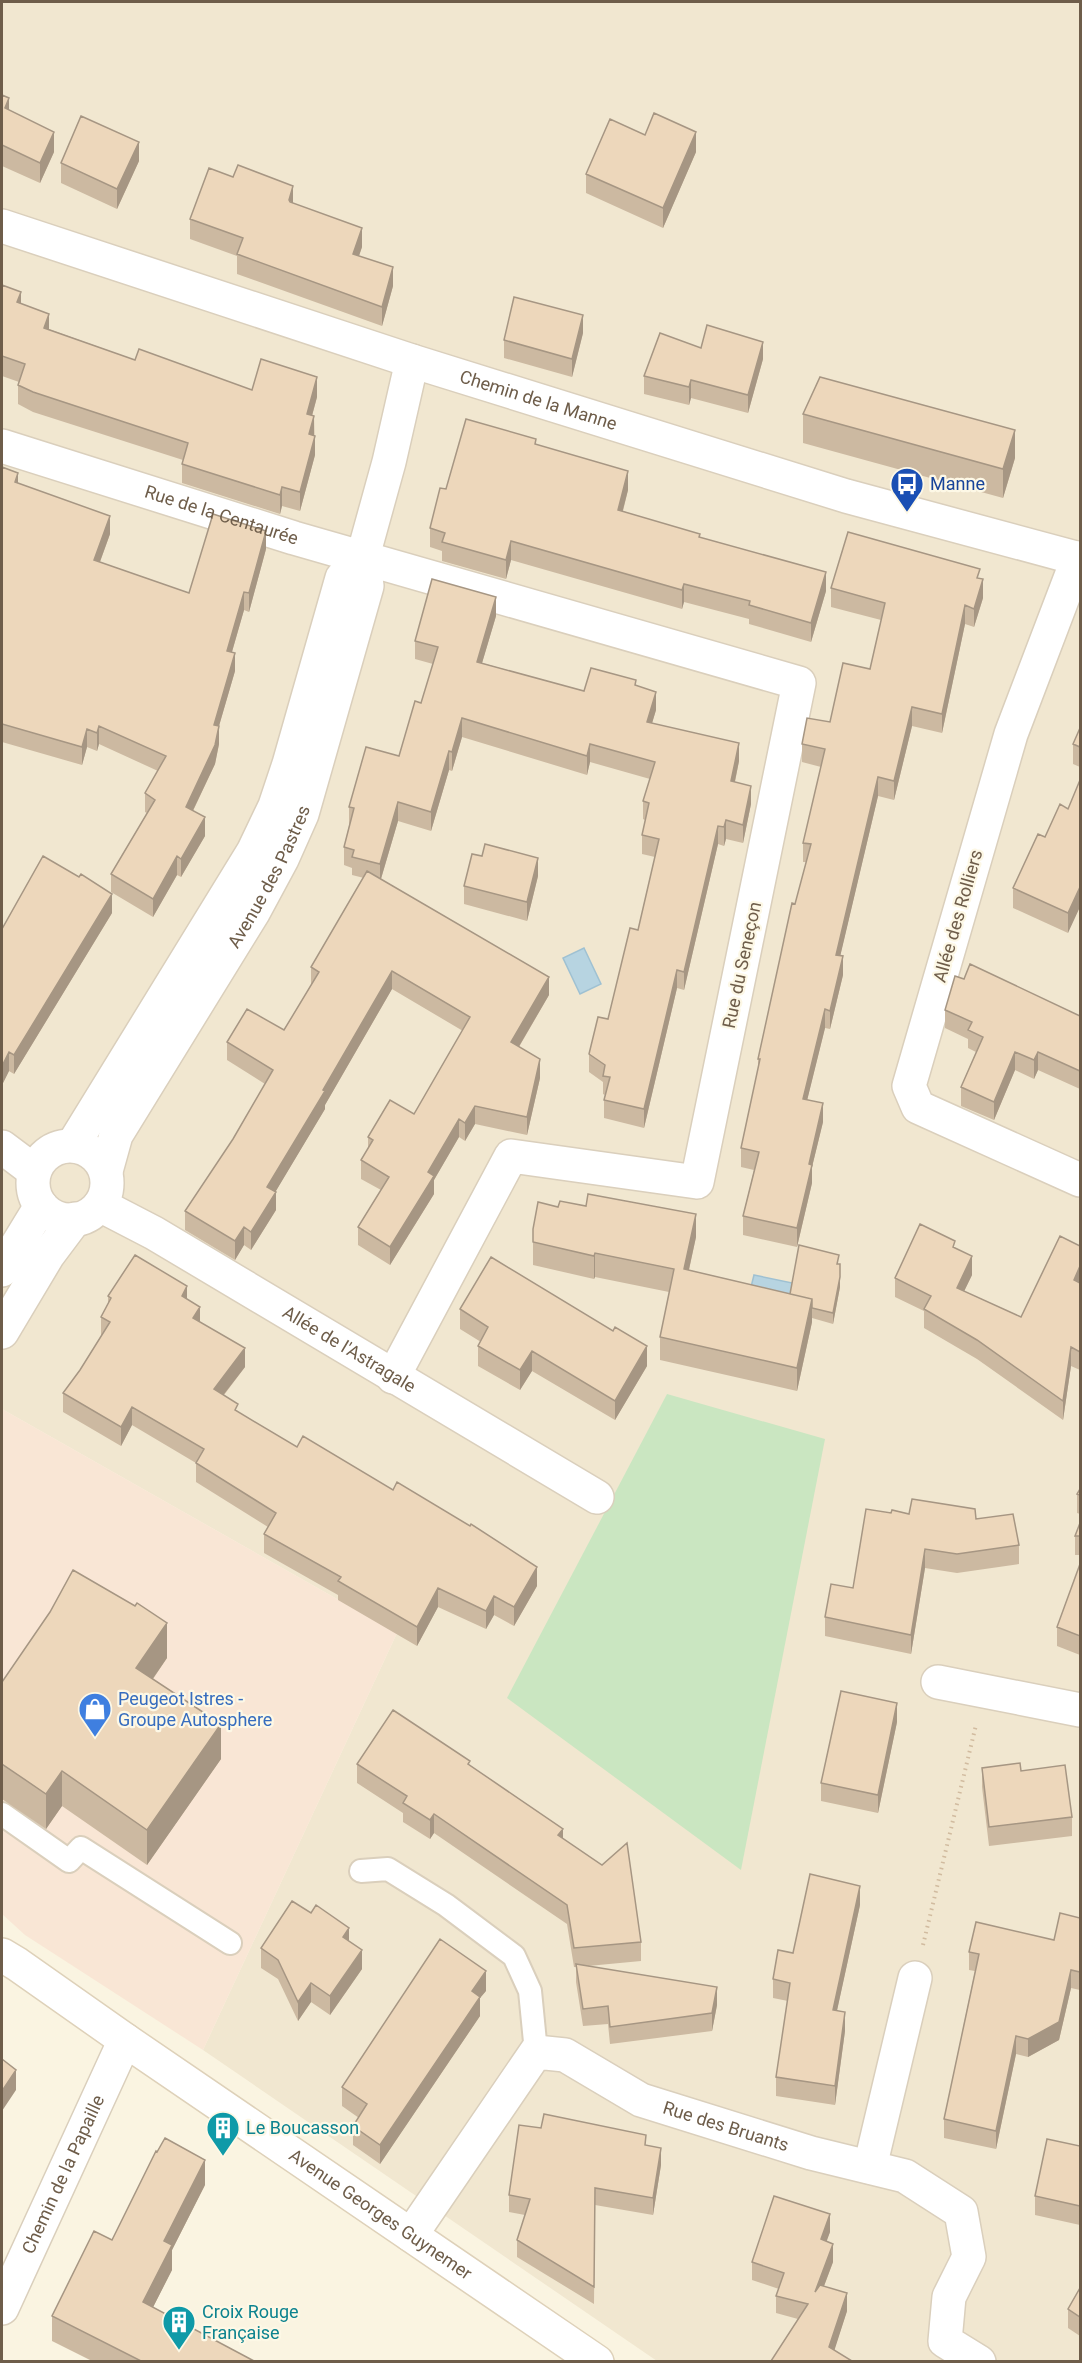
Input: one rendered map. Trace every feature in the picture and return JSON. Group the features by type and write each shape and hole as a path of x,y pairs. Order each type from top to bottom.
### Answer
{"street":[{"name":"Chemin de la Manne","path":"2,226 412,361 846,496 1079,558"},
{"name":"Avenue des Pastres","path":"105,1171 116,1135 254,911 282,859 302,814 367,586 363,556 389,462 412,361"},
{"name":"Rue de la Centaurée","path":"2,446 294,538 442,580"},
{"name":"Avenue des Pastres","path":"73,1145 252,852 274,806 289,764 342,578 363,556"},
{"name":"Allée des Rolliers","path":"1079,558 1011,734 909,1086 918,1107 1080,1180"},
{"name":"Rue du Seneçon","path":"393,1377 512,1156 697,1182 799,683 442,580"},
{"path":"2,1332 48,1255 106,1195 108,1183 105,1171 101,1161 93,1153 73,1145 61,1146 49,1151 34,1171 35,1195 41,1206 59,1218 88,1212"},
{"path":"2,1147 34,1171"},
{"path":"2,1270 41,1206"},
{"name":"Allée de l'Astragale","path":"88,1212 154,1233 597,1497"},
{"path":"938,1682 1080,1710"},
{"name":"Avenue Georges Guynemer","path":"7,1955 125,2040 597,2361"},
{"path":"870,2167 915,1978"},
{"name":"Chemin de la Papaille","path":"2,2308 125,2040"},
{"path":"411,2235 536,2052"},
{"name":"Rue des Bruants","path":"536,2052 565,2055 641,2100 811,2153 905,2176 961,2212 969,2258 949,2297 945,2341 979,2361"}],"lane":[{"path":"2,1814 69,1861 81,1848 230,1943"},
{"path":"361,1871 388,1869 446,1905 514,1956 530,1991 536,2052"}],"path":[{"path":"915,1978 984,1691"}],"shaded area":[{"path":"2,2 1080,2 1080,2361 657,2361 203,2050 397,1633 2,1409"},
{"path":"2,1409 397,1633 203,2050 25,1935 2,1914"}],"green space":[{"path":"667,1394 825,1439 741,1870 507,1698"}],"water":[{"path":"584,948 601,984 580,994 563,958"},
{"path":"754,1275 802,1285 797,1306 749,1295"}],"building":[{"path":"2,95 9,98 5,108 54,132 40,163 2,145"},
{"path":"654,113 696,132 663,208 586,174 610,119 645,135"},
{"path":"81,116 139,142 117,189 61,163"},
{"path":"238,165 293,186 290,202 362,228 353,254 393,267 382,307 237,254 243,238 190,219 209,168 233,177"},
{"path":"2,285 21,292 17,302 49,314 44,328 135,360 139,349 252,390 261,359 317,377 307,414 314,416 309,434 315,436 300,492 282,487 280,495 182,464 188,443 18,385 25,364 2,356"},
{"path":"514,297 583,315 572,359 504,340"},
{"path":"707,325 763,342 748,395 691,380 689,387 644,376 660,333 701,348"},
{"path":"820,377 1015,430 1003,469 803,414"},
{"path":"466,419 536,439 535,444 628,471 618,510 700,534 699,537 826,572 811,623 749,605 750,601 684,584 682,590 511,541 506,560 442,542 445,533 430,528 440,488 446,489"},
{"path":"2,467 18,473 15,482 110,516 94,560 189,593 213,514 266,531 249,593 244,592 227,651 235,653 214,725 219,726 215,745 186,807 205,817 181,859 177,856 153,899 111,874 155,800 145,793 166,756 99,726 97,733 87,729 82,747 2,724"},
{"path":"848,532 980,569 977,578 983,579 974,609 965,605 942,714 912,707 894,781 878,777 836,955 843,956 830,1011 825,1009 803,1099 823,1103 809,1164 812,1165 797,1228 743,1216 759,1152 741,1148 792,903 795,904 811,844 803,843 825,749 802,744 807,718 830,722 843,663 870,669 885,603 831,588"},
{"path":"432,579 496,597 477,662 584,691 591,668 636,680 635,685 656,692 647,722 739,743 731,781 751,786 743,825 726,820 724,827 718,826 684,972 677,970 644,1109 604,1100 610,1077 603,1076 605,1065 589,1054 598,1017 608,1019 630,928 638,930 659,839 642,835 649,803 643,801 655,762 590,744 587,756 462,718 452,752 449,751 431,812 398,802 380,864 352,857 354,850 344,847 354,808 349,807 366,747 399,756 415,701 421,703 438,647 415,641"},
{"path":"1080,728 1080,747 1073,744"},
{"path":"1080,780 1080,887 1068,913 1013,888 1038,834 1045,837 1060,804 1068,809"},
{"path":"485,844 538,858 527,902 464,886 472,854 482,856"},
{"path":"43,856 79,877 81,874 112,894 14,1055 9,1052 2,1066 2,929"},
{"path":"367,871 549,977 511,1042 540,1059 527,1117 475,1106 465,1123 459,1119 428,1172 434,1176 390,1247 358,1227 389,1177 361,1160 373,1140 368,1137 390,1100 414,1114 470,1017 392,971 323,1090 325,1091 267,1187 276,1192 251,1232 244,1227 235,1241 185,1211 233,1139 273,1070 227,1042 247,1009 284,1030 319,972 311,967"},
{"path":"970,964 1080,1016 1080,1071 1038,1052 1034,1060 1015,1052 994,1102 961,1087 983,1037 968,1030 972,1022 945,1010 955,976 964,979"},
{"path":"588,1194 696,1214 684,1269 812,1299 797,1368 660,1337 674,1269 595,1253 594,1256 533,1242 538,1202 558,1207 560,1201 586,1206"},
{"path":"920,1224 955,1241 953,1247 972,1256 957,1288 1021,1317 1060,1236 1080,1246 1080,1266 1074,1280 1080,1283 1080,1352 1071,1347 1063,1401 977,1340 924,1309 931,1296 895,1278"},
{"path":"799,1245 839,1255 837,1264 840,1264 840,1277 833,1313 812,1308 812,1299 790,1294"},
{"path":"135,1255 187,1286 182,1296 200,1307 193,1318 245,1348 214,1389 238,1404 235,1410 297,1447 303,1436 393,1490 397,1482 470,1526 471,1524 537,1567 514,1607 494,1596 486,1611 438,1588 417,1627 338,1581 341,1577 264,1534 276,1513 196,1463 204,1449 132,1407 121,1427 63,1393 110,1322 101,1317 111,1298 108,1296"},
{"path":"491,1257 613,1331 615,1327 647,1346 615,1401 532,1351 520,1370 478,1346 488,1327 460,1309"},
{"path":"912,1499 975,1509 976,1519 1013,1514 1019,1545 957,1554 925,1549 911,1635 825,1617 831,1584 853,1588 866,1509 891,1513 892,1510 909,1514"},
{"path":"1080,1523 1080,1536 1075,1536"},
{"path":"1080,1564 1080,1636 1057,1627"},
{"name":"Peugeot Istres - Groupe Autosphere","path":"73,1570 135,1606 137,1603 167,1623 136,1668 221,1724 147,1830 62,1771 46,1794 2,1764 2,1682 50,1612"},
{"path":"841,1691 897,1703 878,1795 821,1783"},
{"path":"393,1710 470,1761 468,1764 563,1829 558,1835 602,1865 627,1843 641,1942 574,1948 567,1905 434,1814 430,1820 403,1803 407,1796 357,1764"},
{"path":"1020,1763 1021,1771 1065,1765 1072,1817 989,1827 982,1768"},
{"path":"810,1874 860,1886 833,2010 845,2012 835,2086 776,2077 790,1983 773,1979 778,1950 793,1953"},
{"path":"292,1901 311,1913 316,1905 349,1928 343,1937 362,1950 330,1996 311,1983 298,2002 278,1960 261,1948"},
{"path":"1060,1913 1080,1918 1080,1972 1071,1970 1059,2022 1028,2039 1016,2036 996,2131 944,2119 979,1954 969,1952 976,1922 1054,1940"},
{"path":"440,1939 486,1971 472,1991 480,1997 380,2145 353,2126 367,2104 342,2087"},
{"path":"576,1964 717,1987 712,2013 610,2027 608,2006 583,2009"},
{"path":"2,2059 16,2070 2,2091"},
{"path":"544,2114 646,2135 645,2145 661,2148 653,2198 595,2188 594,2287 517,2240 530,2199 509,2195 519,2125 541,2128"},
{"path":"165,2138 205,2160 164,2241 172,2245 143,2302 254,2361 141,2361 52,2316 94,2231 112,2240 156,2151"},
{"path":"1047,2139 1080,2146 1080,2206 1035,2196"},
{"path":"774,2196 830,2214 821,2239 833,2244 815,2292 820,2285 847,2293 829,2347 852,2361 771,2361 808,2304 776,2296 784,2273 752,2262"},
{"path":"1080,2288 1080,2317 1068,2309"}],"place":[{"name":"Manne","path":"907,513"},
{"name":"Peugeot Istres - Groupe Autosphere","path":"95,1738"},
{"name":"Le Boucasson","path":"223,2157"},
{"name":"Croix Rouge Française","path":"179,2351"}]}
